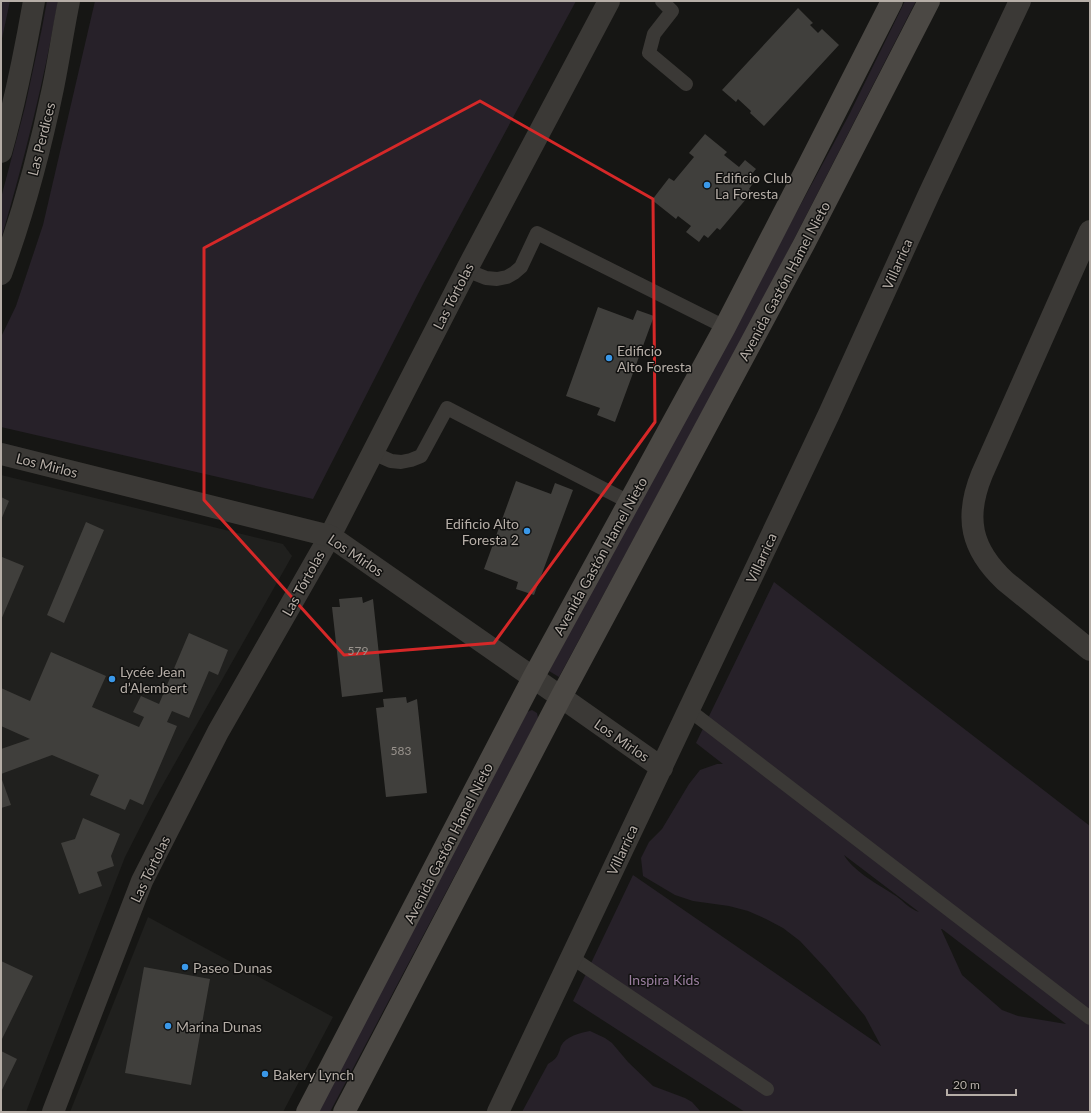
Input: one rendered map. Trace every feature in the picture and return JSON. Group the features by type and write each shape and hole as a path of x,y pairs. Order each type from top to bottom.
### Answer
{"main road":[{"name":"Avenida Gastón Hamel Nieto","path":"307,1112 533,678 725,327 892,1"},
{"name":"Avenida Gastón Hamel Nieto","path":"344,1112 561,697 804,244 929,1"}],"street":[{"path":"1,152 22,67 34,1"},
{"name":"Las Perdices","path":"1,274 21,214 38,152 53,88 69,1"},
{"name":"Las Tórtolas","path":"53,1112 142,881 218,732 330,536 468,267 609,1"},
{"name":"Villarrica","path":"498,1112 829,414 926,201 1020,1"},
{"path":"1090,231 975,490 972,507 973,525 977,541 983,556 993,570 1090,650"},
{"name":"Los Mirlos","path":"1,454 330,536 662,768"}],"lane":[{"path":"662,1 672,11 654,34 649,53 686,84"},
{"path":"468,267 476,274 486,278 497,279 507,277 521,267 538,233 725,327"},
{"path":"373,451 391,461 401,462 421,456 447,408 629,502"},
{"path":"689,710 1090,1018"},
{"path":"571,957 767,1089"}],"highlighted area":[{"path":"480,101 653,199 655,422 494,643 344,655 204,500 204,248"}],"shaded area":[{"name":"Lycée Jean d’Alembert","path":"1,475 283,544 292,556 153,802 125,857 26,1112 1,1112"},
{"name":"Paseo Dunas","path":"148,917 333,1017 283,1112 70,1112"}],"green space":[{"path":"1,1 10,1 1,43"},
{"path":"47,1 58,1 33,121 1,239 1,198 25,107"},
{"path":"95,1 576,1 422,286 313,499 1,427 1,337 16,306 43,225"},
{"path":"905,1 916,1 768,290 559,677 549,671 849,115"},
{"name":"Inspira Kids","path":"774,582 1090,826 1090,1112 745,1112 573,1001 633,875 881,1046 865,1016 827,970 800,941 783,928 748,911 729,906 693,901 675,895 643,876 641,858 649,842 662,829 689,784 700,770 717,764 723,764 696,743","holes":["844,855 919,912 860,873","942,929 1066,1024 1018,1016 1002,1010 962,975"]},
{"path":"532,710 537,713 538,718 330,1112 317,1112 527,712"},
{"path":"590,1031 612,1043 628,1062 653,1086 685,1098 692,1102 701,1112 522,1112 548,1064 557,1056 563,1043 574,1036"}],"building":[{"path":"798,8 813,23 810,25 818,33 822,29 839,45 764,126 738,99 736,102 722,90"},
{"name":"Edificio Club La Foresta","path":"705,134 727,152 724,155 739,167 745,160 756,169 751,175 756,179 749,189 752,192 720,230 717,228 708,238 704,235 699,242 686,232 691,226 678,216 676,219 652,200 669,178 674,181 694,157 689,153"},
{"name":"Edificio Alto Foresta","path":"598,307 633,320 637,310 654,316 615,422 597,415 600,408 566,396"},
{"name":"Edificio Alto Foresta 2","path":"516,481 551,494 555,483 573,490 534,595 516,589 518,582 484,569"},
{"path":"1,497 9,501 1,520"},
{"path":"86,522 104,530 64,623 47,615"},
{"path":"2,557 24,566 1,620 1,559"},
{"path":"362,597 363,603 373,599 383,692 342,697 332,607 340,607 339,599"},
{"path":"189,633 228,650 218,675 209,671 189,718 172,711 167,722 177,726 143,805 130,799 125,810 90,795 99,775 52,755 1,774 1,749 30,739 1,726 1,688 30,701 51,652 106,676 92,707 139,727 144,717 133,712 141,696 159,704"},
{"path":"406,697 407,703 417,699 427,793 386,797 376,708 384,707 383,699"},
{"path":"1,777 11,805 1,808"},
{"path":"83,818 120,834 111,856 114,866 97,872 102,886 79,894 61,843 75,839"},
{"path":"1,961 33,976 1,1041"},
{"name":"Marina Dunas","path":"144,967 210,979 191,1085 125,1073"},
{"path":"1,1051 17,1059 1,1092"}],"place":[{"name":"Edificio Club La Foresta","path":"707,185"},
{"name":"Edificio Alto Foresta","path":"609,358"},
{"name":"Edificio Alto Foresta 2","path":"527,531"},
{"name":"Lycée Jean d’Alembert","path":"112,679"},
{"name":"Paseo Dunas","path":"185,967"},
{"name":"Marina Dunas","path":"168,1026"},
{"name":"Bakery Lynch","path":"265,1074"}]}
